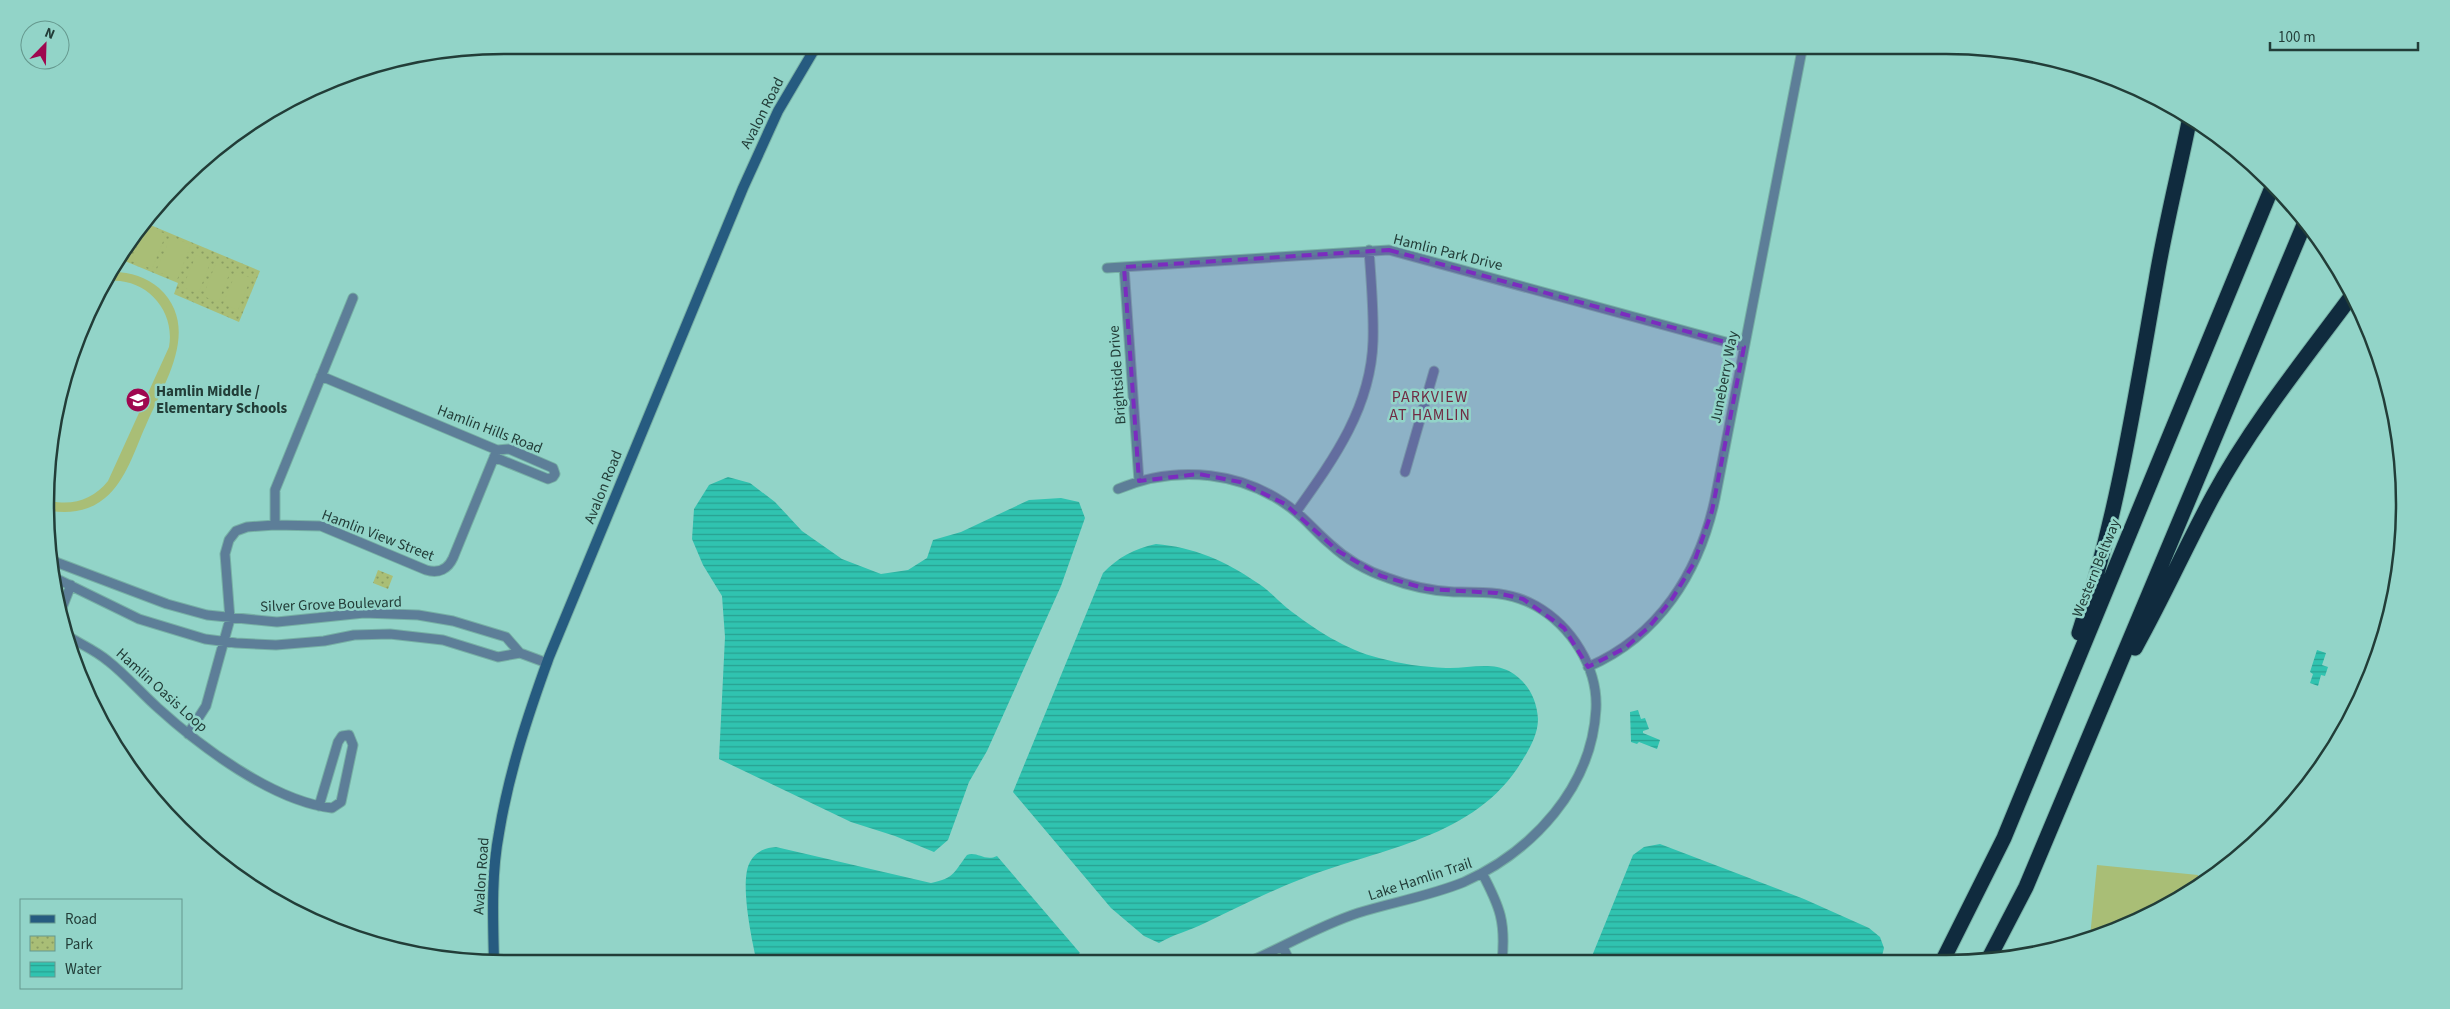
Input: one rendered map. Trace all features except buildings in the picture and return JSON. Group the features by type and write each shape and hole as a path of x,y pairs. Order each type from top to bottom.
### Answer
{"highway":[{"path":"2042,744 2082,622 2110,524 2128,439 2156,278 2188,125"},
{"name":"Western Beltway","path":"1946,955 2004,838 2270,192"},
{"path":"1992,952 2026,887 2302,229"},
{"path":"2101,711 2162,599 2212,496 2245,442 2348,301"}],"main road":[{"name":"Avalon Road","path":"494,955 493,892 498,834 514,760 547,663 758,153 778,111 812,54"}],"street":[{"name":"Juneberry Way","path":"1588,667 1625,648 1649,627 1672,599 1694,563 1712,511 1801,54"},
{"path":"1296,512 1340,450 1356,416 1366,388 1373,341 1369,250"},
{"name":"Hamlin Park Drive","path":"1107,268 1389,250 1410,254 1744,347"},
{"name":"Brightside Drive","path":"1124,267 1139,481"},
{"path":"275,525 275,490 354,298"},
{"path":"1405,472 1434,371"},
{"name":"Hamlin Hills Road","path":"321,376 496,453 548,479 555,475 553,468 509,450 496,453"},
{"name":"Hamlin View Street","path":"188,734 206,706 230,619 225,554 230,537 243,528 275,525 321,526 426,570 441,570 448,567 454,558 496,453"},
{"name":"Lake Hamlin Trail","path":"1118,489 1139,481 1185,474 1226,478 1265,492 1296,512 1338,551 1365,568 1390,579 1437,590 1497,593 1531,603 1551,616 1564,628 1576,643 1588,667 1597,700 1595,730 1573,790 1544,827 1517,850 1482,873 1462,883 1356,914 1265,955"},
{"name":"Silver Grove Boulevard","path":"58,563 166,604 230,619 277,622 364,613 418,615 453,621 506,637 520,653 547,663"},
{"name":"Silver Grove Boulevard","path":"60,580 151,624 189,635 224,642 294,644 354,635 390,634 443,640 498,657 520,653"},
{"path":"64,602 71,585"},
{"name":"Hamlin Oasis Loop","path":"75,640 107,660 188,734 267,786 319,806"},
{"path":"348,735 353,744 343,800 334,807 319,806 338,742 342,736 348,735"},
{"path":"1482,873 1498,903 1502,918 1502,955"},
{"path":"1283,947 1287,955"}],"highlighted area":[{"path":"1389,250 1744,347 1712,511 1694,563 1672,599 1649,627 1625,648 1588,667 1564,628 1523,599 1497,593 1427,589 1381,576 1338,551 1285,504 1240,482 1199,474 1139,481 1124,267"}],"green space":[{"path":"151,225 260,271 239,322 174,294 178,283 125,261"},
{"path":"149,227 166,234 152,269 131,261 140,240"},
{"path":"171,236 191,245 177,280 156,271"},
{"path":"196,255 211,261 198,294 183,287"},
{"path":"216,263 231,270 218,302 203,296"},
{"path":"118,272 142,277 159,288 172,304 178,320 179,338 175,356 169,374 119,483 105,498 93,506 80,511 54,511 54,501 67,503 90,497 108,481 169,347 170,333 167,319 161,307 143,289 131,283 113,281"},
{"path":"236,272 251,278 238,310 223,304"},
{"path":"378,570 393,576 388,589 373,583"},
{"path":"2097,865 2198,875 2196,879 2145,909 2091,931"}],"water":[{"path":"728,477 750,483 775,502 802,531 842,559 881,574 908,570 927,558 933,540 961,532 1029,500 1061,498 1079,502 1085,518 1061,586 987,751 969,782 948,840 934,852 895,836 851,822 719,759 725,637 722,596 703,565 692,539 694,509 709,485"},
{"path":"1156,544 1183,548 1209,556 1245,574 1308,624 1354,650 1396,662 1420,666 1454,668 1494,666 1509,671 1526,685 1536,704 1538,725 1528,751 1503,787 1479,808 1453,824 1395,848 1291,883 1159,943 1144,936 1111,908 1013,792 1103,573 1127,554"},
{"path":"2317,650 2326,653 2322,665 2328,667 2325,676 2321,675 2318,686 2310,683 2313,674 2310,672"},
{"path":"1638,710 1641,719 1645,718 1649,729 1643,731 1643,733 1660,740 1657,749 1639,742 1637,744 1631,742 1630,712"},
{"path":"1660,844 1804,899 1869,928 1880,937 1884,948 1882,955 1592,955 1633,855 1644,847"},
{"path":"776,847 931,883 945,879 953,874 967,855 974,854 989,858 997,856 1080,953 1078,955 755,955 746,897 747,871 752,858 765,849"}],"place":[{"name":"Hamlin Middle / Elementary Schools","path":"138,400"}],"district":[{"name":"PARKVIEW AT HAMLIN","path":"1430,405"}]}
